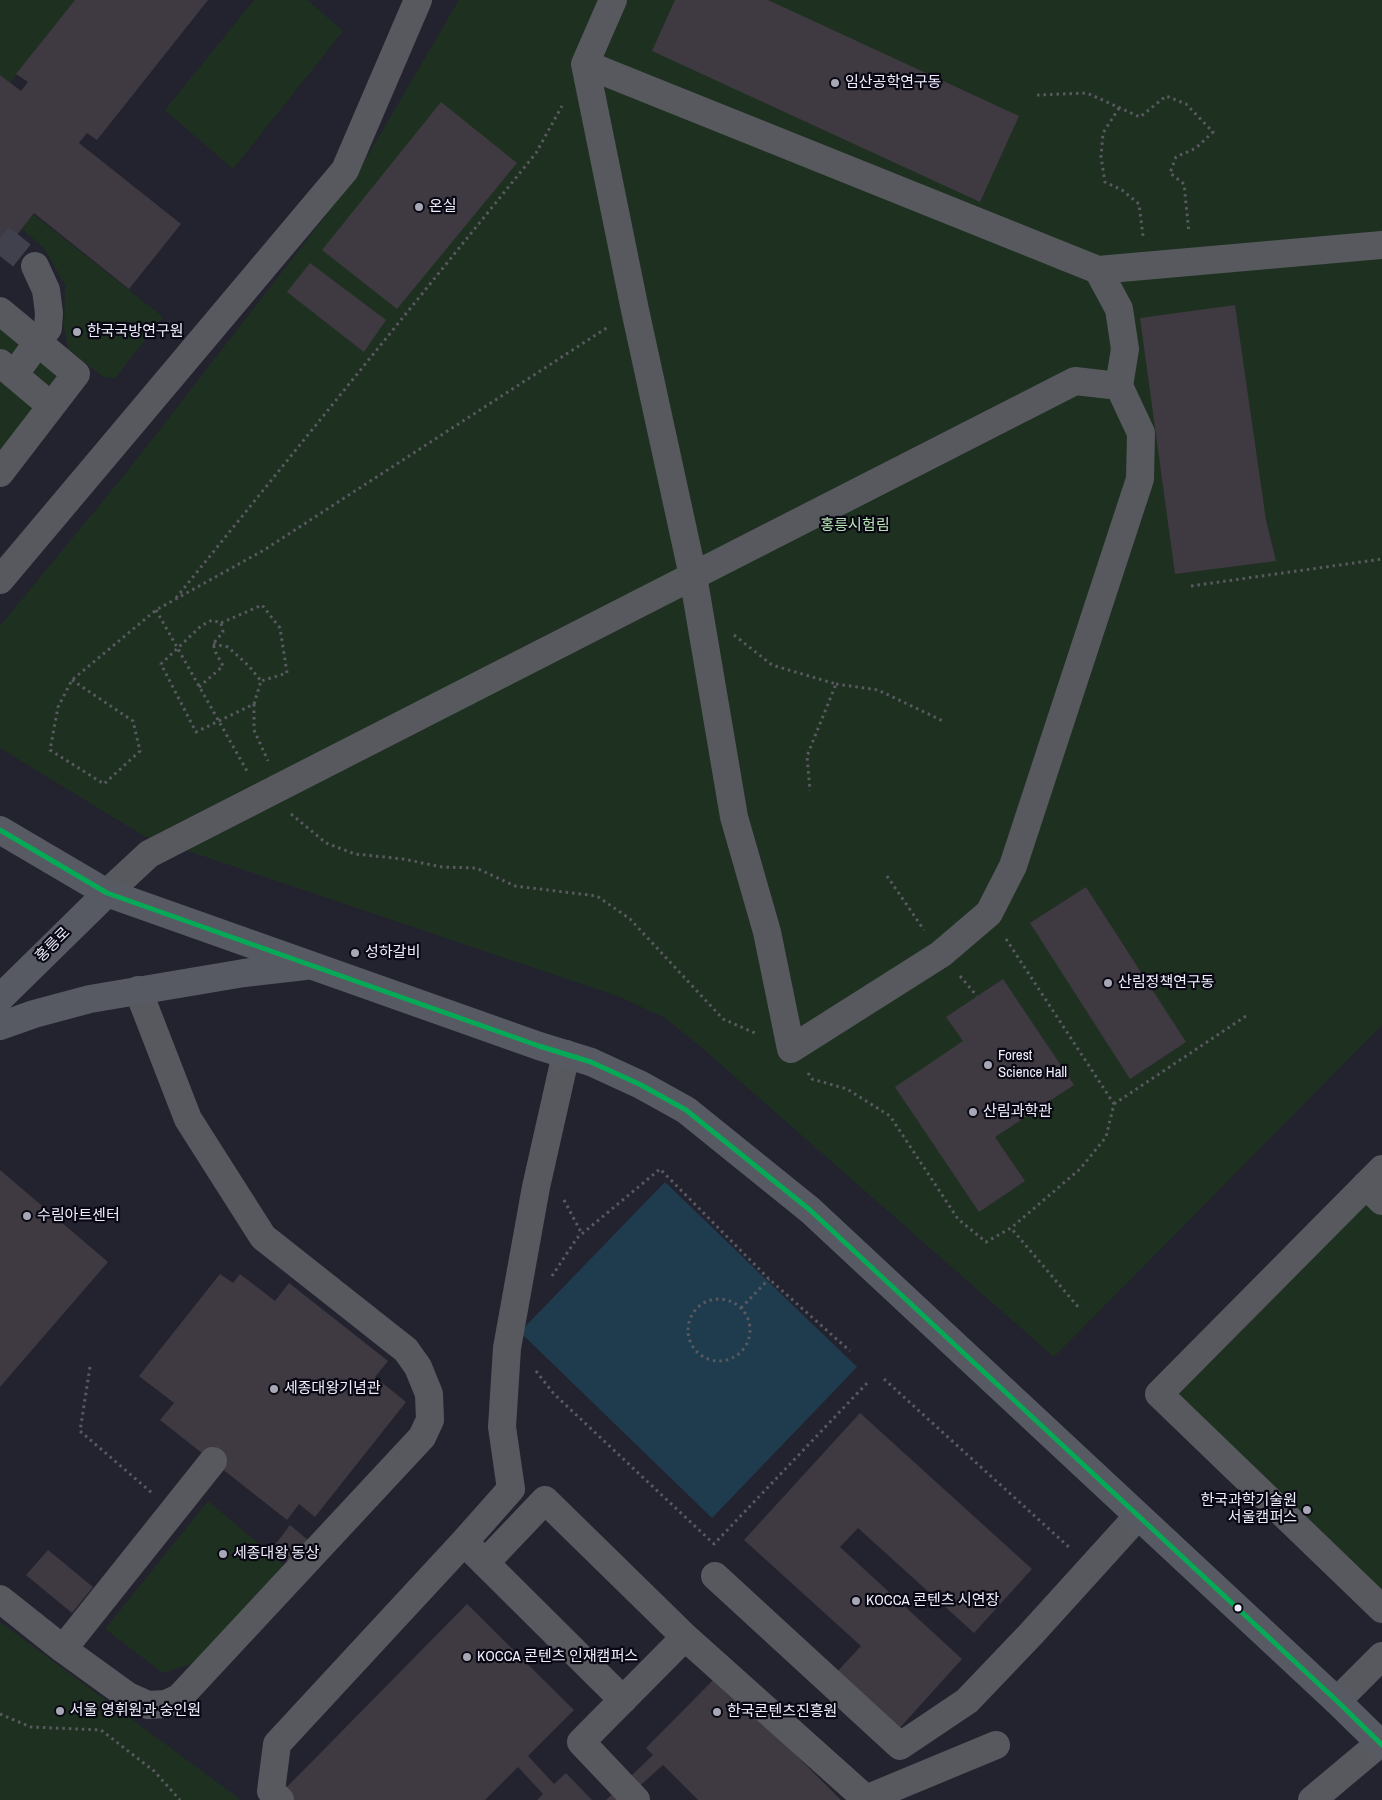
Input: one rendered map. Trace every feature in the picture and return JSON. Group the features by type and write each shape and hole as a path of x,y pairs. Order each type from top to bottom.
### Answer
{"main road":[{"path":"0,830 107,893 310,966 591,1062 642,1085 686,1110 810,1210 1381,1744"},
{"name":"홍릉로","path":"0,998 107,893"},
{"path":"0,1026 43,1011 90,999 244,973 310,966"}],"street":[{"path":"0,580 345,170 418,0"},
{"path":"613,0 585,64 635,310 693,576 734,817 767,932 791,1049 941,954 989,913 1013,866 1140,479 1141,433 1119,386 1125,349 1119,309 1098,270"},
{"path":"585,64 1098,270 1382,245"},
{"path":"35,266 46,290 49,313 48,328 38,342 7,369 51,406"},
{"path":"0,311 76,374 0,473"},
{"path":"107,893 149,854 1075,381 1119,386"},
{"path":"0,1599 63,1649 128,1696 148,1705 166,1704 179,1698 422,1437 430,1420 429,1394 418,1367 406,1350 263,1237 188,1118 138,990"},
{"path":"280,1800 271,1791 277,1744 511,1489 502,1427 507,1348 536,1187 566,1054"},
{"path":"1377,1185 1159,1394 1382,1609"},
{"path":"63,1649 213,1461"},
{"path":"485,1563 545,1500 685,1637 866,1799 996,1745"},
{"path":"715,1576 900,1746 967,1701 1032,1634 1138,1516"},
{"path":"464,1542 623,1700"},
{"path":"636,1800 581,1742 685,1637"},
{"path":"1337,1701 1382,1656"},
{"path":"1312,1800 1381,1744"}],"path":[{"path":"1037,95 1087,93 1140,117 1166,96 1186,104 1213,132 1196,148 1176,156 1170,173 1184,184 1191,261"},
{"path":"174,600 536,153 563,104"},
{"path":"1119,108 1104,133 1101,157 1105,182 1122,190 1139,204 1146,266"},
{"path":"72,680 133,721 140,751 104,784 50,750 58,707 72,680 156,610 264,550 635,310"},
{"path":"1191,586 1382,559"},
{"path":"254,704 196,732 161,664 202,626 212,620 221,622 262,605 280,628 287,674 261,681"},
{"path":"699,609 772,665 836,684 878,690 943,721"},
{"path":"156,610 219,721 271,792 289,812 326,843 355,854 442,867 476,868 514,886 597,896 630,919 723,1019 791,1049 812,1079 847,1090 890,1116 958,1219 986,1242 1011,1228 1080,1169 1106,1137 1114,1104 1246,1016"},
{"path":"199,687 223,666 216,653 214,644 222,632 221,622"},
{"path":"214,644 228,647 261,681"},
{"path":"261,681 254,704 254,730 271,792"},
{"path":"810,791 807,756 836,684"},
{"path":"989,913 1114,1104"},
{"path":"548,1282 577,1238 660,1169 770,1279 850,1351"},
{"path":"1011,1228 1079,1308"},
{"path":"741,1308 770,1279"},
{"path":"717,1299 733,1302 741,1308 748,1318 750,1332 747,1345 743,1351 732,1359 725,1361 710,1360 698,1352 693,1346 688,1331 689,1323 696,1309 702,1304 717,1299"},
{"path":"531,1365 554,1394 714,1544 869,1381"},
{"path":"90,1367 80,1431 173,1511"},
{"path":"884,1379 1071,1549"},
{"path":"0,1714 31,1727 102,1730 154,1771 180,1800"}],"green space":[{"path":"0,0 75,0 10,83 0,75"},
{"path":"254,0 307,0 343,31 233,169 165,110"},
{"name":"홍릉시험림","path":"459,0 1382,0 1382,1025 1054,1357 700,1046 665,1018 620,997 144,836 0,748 0,626 130,468 354,179"},
{"path":"33,214 163,317 115,378 103,377 68,349 64,328 65,285 44,248 22,229"},
{"path":"0,311 76,374 0,473"},
{"path":"1366,1185 1382,1201 1382,1609 1159,1394"},
{"path":"208,1501 285,1566 206,1659 163,1673 105,1629"},
{"name":"서울 영휘원과 숭인원","path":"0,1622 241,1800 0,1800"}],"water":[{"path":"665,1182 857,1367 712,1518 520,1332"}],"building":[{"path":"75,0 208,0 97,140 87,133 79,143 181,224 129,289 34,213 0,257 0,75 21,91 28,82 16,74"},
{"name":"임산공학연구동","path":"675,0 768,0 1019,116 980,202 652,51"},
{"name":"온실","path":"441,102 517,163 397,309 322,250"},
{"path":"310,263 386,320 364,352 287,292"},
{"path":"1235,305 1266,520 1276,561 1175,574 1140,318"},
{"name":"산림정책연구동","path":"1086,887 1186,1042 1130,1079 1030,923"},
{"name":"산림과학관","path":"1003,979 1074,1085 995,1137 1025,1181 979,1212 895,1087 963,1041 946,1017"},
{"name":"수림아트센터","path":"0,1170 108,1262 0,1387"},
{"name":"세종대왕기념관","path":"220,1274 233,1283 240,1274 275,1301 289,1283 388,1361 375,1377 406,1402 315,1517 299,1504 287,1520 160,1420 174,1403 139,1376"},
{"name":"KOCCA 콘텐츠 시연장","path":"860,1413 1032,1569 974,1633 858,1528 840,1547 962,1659 897,1731 835,1674 861,1646 744,1540"},
{"path":"290,1525 308,1540 290,1563 272,1549"},
{"path":"48,1550 93,1587 72,1613 26,1575"},
{"name":"KOCCA 콘텐츠 인재캠퍼스","path":"467,1604 574,1710 528,1756 554,1784 566,1773 592,1800 537,1800 543,1794 518,1767 485,1800 294,1800 284,1790"},
{"name":"한국콘텐츠진흥원","path":"717,1676 841,1800 698,1800 663,1765 624,1800 606,1800 653,1755 646,1748"}],"tunnel":[{"path":"0,238 35,266"}],"transit line":[{"path":"0,830 107,893 539,1046 591,1062 641,1085 686,1110 810,1210 1382,1745"}],"place":[{"name":"임산공학연구동","path":"835,83"},
{"name":"온실","path":"419,207"},
{"name":"한국국방연구원","path":"77,332"},
{"name":"성하갈비","path":"355,953"},
{"name":"산림정책연구동","path":"1108,983"},
{"name":"Forest Science Hall","path":"988,1065"},
{"name":"산림과학관","path":"973,1112"},
{"name":"수림아트센터","path":"27,1216"},
{"name":"세종대왕기념관","path":"274,1389"},
{"name":"한국과학기술원 서울캠퍼스","path":"1307,1510"},
{"name":"세종대왕 동상","path":"223,1554"},
{"name":"KOCCA 콘텐츠 시연장","path":"856,1601"},
{"name":"KOCCA 콘텐츠 인재캠퍼스","path":"467,1657"},
{"name":"서울 영휘원과 숭인원","path":"60,1711"},
{"name":"한국콘텐츠진흥원","path":"717,1712"}]}
